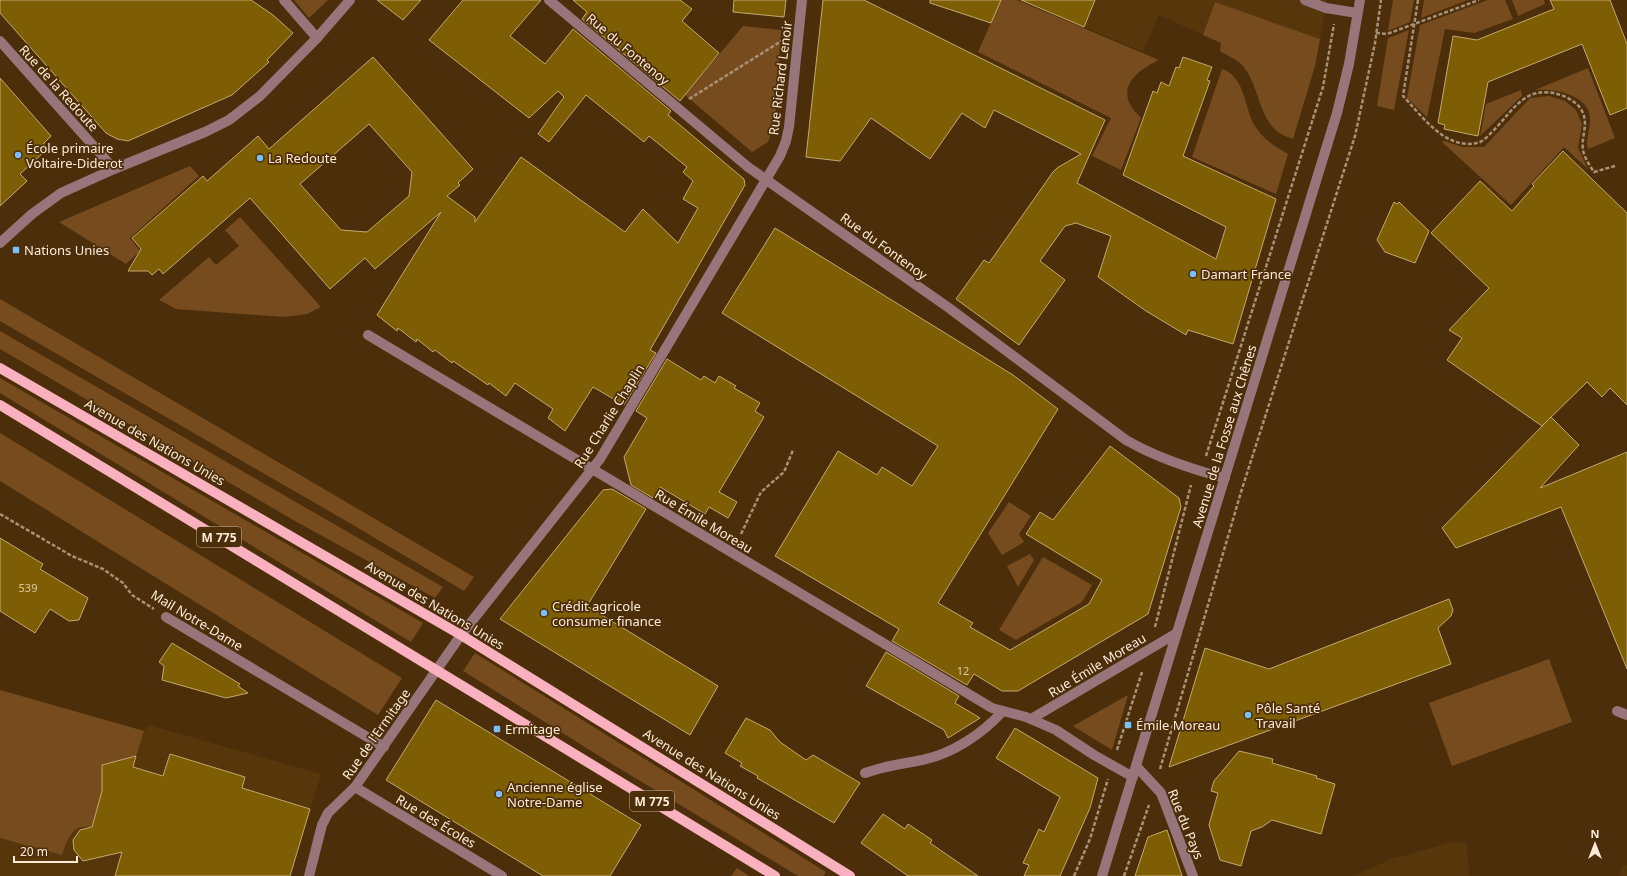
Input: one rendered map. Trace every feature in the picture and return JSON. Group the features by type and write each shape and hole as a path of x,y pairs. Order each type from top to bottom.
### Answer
{"main road":[{"name":"Avenue des Nations Unies","path":"0,368 461,635 850,876"},
{"name":"M 775","path":"0,405 775,876"}],"street":[{"path":"284,0 317,38"},
{"path":"0,243 32,214 56,197 114,169 205,132 229,120 260,96 317,38 350,0"},
{"name":"Rue du Fontenoy","path":"549,0 679,109 766,179 949,308 1126,440 1195,470 1225,478"},
{"name":"Rue Richard Lenoir","path":"766,179 780,156 786,141 802,0"},
{"path":"1305,0 1336,9 1357,13"},
{"name":"Avenue de la Fosse aux Chênes","path":"1102,876 1337,113 1349,64 1360,0"},
{"name":"Rue de la Redoute","path":"0,41 114,169"},
{"name":"Rue Charlie Chaplin","path":"436,669 461,635 592,470 766,179"},
{"name":"Rue Émile Moreau","path":"368,335 992,708 1002,712 1021,715 1056,730 1112,766 1133,777"},
{"name":"Mail Notre-Dame","path":"166,616 384,747"},
{"name":"Rue Émile Moreau","path":"1031,719 1176,632"},
{"name":"Rue de l'Ermitage","path":"309,876 325,817 332,808 355,788 436,669"},
{"path":"1617,711 1627,715"},
{"path":"865,773 882,767 923,760 956,748 989,726 1002,712"},
{"name":"Rue du Pays","path":"1136,766 1156,785 1166,801 1193,876"},
{"name":"Rue des Écoles","path":"355,788 502,876"}],"path":[{"path":"1124,876 1156,785 1241,492 1355,136 1376,33 1381,0"},
{"path":"1418,0 1403,96 1436,130 1449,140 1466,143 1478,143 1488,136 1527,96 1538,92 1555,94 1572,100 1582,111 1586,122 1583,150 1594,172 1615,166"},
{"path":"1376,33 1387,34 1479,0"},
{"path":"1074,876 1090,839 1149,649 1195,470 1206,457 1316,109 1326,70 1336,9"},
{"path":"679,109 691,97 778,42 798,34"},
{"path":"741,534 761,492 784,472 793,450"},
{"name":"Mail Notre-Dame","path":"0,514 72,556 103,569 123,583 132,595 166,616"}],"shaded area":[{"path":"294,0 328,0 309,18"},
{"path":"1001,0 1017,0 1159,60 1141,71 1129,84 1127,92 1128,100 1133,109 1141,118 1121,170 1092,156 1111,118 978,52"},
{"path":"1021,0 1327,0 1320,39 1215,2 1203,35 1159,15 1143,52"},
{"path":"1393,0 1414,0 1410,22 1388,31"},
{"path":"1424,0 1468,0 1421,18"},
{"path":"1488,0 1505,0 1513,19 1474,33 1445,29 1427,117 1407,98 1420,25"},
{"path":"1512,0 1544,0 1545,4 1518,16"},
{"path":"1215,2 1320,39 1315,66 1293,139 1276,131 1267,119 1251,79 1241,64 1220,51 1221,43 1203,35"},
{"path":"743,26 781,30 775,123 768,142 752,152 685,95"},
{"path":"1409,30 1394,110 1377,106 1388,38"},
{"path":"1588,68 1615,138 1588,149 1587,142 1590,121 1589,112 1585,105 1578,99 1561,92 1552,90 1535,90"},
{"path":"1222,69 1230,73 1236,79 1243,94 1251,119 1258,131 1270,142 1288,154 1276,194 1192,157"},
{"path":"1521,90 1522,96 1480,136 1486,104"},
{"path":"1549,96 1565,101 1576,110 1582,124 1578,148 1588,169 1564,147 1511,205 1442,142 1444,141 1463,147 1484,147 1530,98"},
{"path":"190,166 199,176 130,238 140,251 126,264 59,222"},
{"path":"240,217 321,307 307,314 284,317 176,309 159,300 209,257 216,265 239,246 225,230"},
{"path":"0,299 474,577 464,591 353,525 0,321"},
{"path":"0,331 443,587 435,598 295,521 0,349"},
{"path":"0,378 423,623 411,642 0,393"},
{"path":"0,433 402,678 378,715 0,481"},
{"path":"1009,502 1031,516 1019,534 1024,542 1002,555 988,533"},
{"path":"1030,554 1034,560 1018,587 1007,566"},
{"path":"1043,557 1092,585 1082,602 1016,640 999,630"},
{"path":"475,653 826,872 823,876 798,876 612,764 463,671"},
{"path":"1549,659 1572,722 1452,766 1429,703"},
{"path":"0,690 144,731 149,725 321,774 290,876 0,876"},
{"path":"0,690 144,731 111,833 92,828 79,828 70,836 62,855 0,838"},
{"path":"1128,695 1112,750 1073,726"},
{"path":"1453,842 1467,843 1469,875 1489,876 1354,876 1391,859"},
{"path":"1624,864 1627,866 1627,876 1619,876"},
{"path":"737,868 749,876 731,876"}],"building":[{"path":"0,0 251,0 273,15 293,33 267,60 269,62 232,95 128,141 117,139 106,133 0,13"},
{"path":"377,0 421,0 403,20"},
{"path":"463,0 541,0 510,36 545,64 573,29 671,111 668,115 744,179 745,185 650,350 656,353 624,405 593,387 565,431 548,418 553,409 515,383 506,396 489,383 488,385 453,361 452,363 435,350 433,352 417,339 416,342 398,328 397,331 377,315 441,212 375,269 365,258 330,289 250,198 163,274 159,269 152,275 148,271 128,271 141,249 132,238 203,176 207,181 258,136 269,149 373,57 473,169 458,183 460,185 447,196 475,217 475,222 521,157 625,232 643,209 678,243 698,208 683,199 693,181 683,172 687,167 649,136 644,142 586,95 549,142 538,134 564,97 558,91 529,118 429,40","holes":["369,124 412,172 409,196 367,232 341,230 300,184"]},
{"path":"573,0 680,0 692,9 682,21 719,53 680,101 582,19 587,12"},
{"path":"734,0 786,0 784,17 733,12"},
{"path":"823,0 864,0 1105,120 1077,183 1216,259 1226,227 1123,175 1153,91 1157,93 1161,82 1169,86 1176,67 1179,68 1183,57 1212,67 1207,80 1210,81 1183,156 1276,199 1233,344 1188,330 1186,335 1146,311 1098,277 1111,236 1076,223 1065,226 1040,261 1065,280 1019,345 956,299 984,260 989,263 1053,172 1057,168 1081,154 994,110 985,128 962,113 930,159 871,118 840,161 806,157"},
{"path":"930,0 1001,0 991,23 930,3"},
{"path":"1021,0 1095,0 1084,27"},
{"path":"1550,0 1610,0 1627,44 1627,108 1610,115 1582,44 1488,82 1478,136 1444,129 1445,125 1438,123 1453,36 1477,40 1554,9"},
{"name":"École primaire Voltaire-Diderot","path":"0,78 51,136 44,143 44,152 20,174 27,181 0,206"},
{"path":"1563,151 1627,213 1627,405 1610,388 1602,397 1587,382 1542,426 1447,360 1462,338 1449,330 1489,288 1431,233 1480,181 1512,211 1534,186 1532,184"},
{"path":"1394,202 1397,204 1399,202 1429,231 1415,263 1385,252 1377,240"},
{"path":"775,228 1013,375 1058,409 938,603 973,623 970,627 1010,650 1089,604 1102,580 1026,534 1040,512 1053,520 1110,446 1179,498 1181,507 1148,614 1018,691 1002,691 974,674 967,685 892,641 899,629 775,556 838,451 877,475 882,467 912,486 938,446 722,313"},
{"path":"667,359 701,380 704,376 715,383 719,376 736,386 734,388 760,403 755,411 764,417 719,492 737,502 728,518 709,507 705,514 660,487 653,498 631,485 624,457 647,418 636,411"},
{"path":"1551,417 1579,445 1540,488 1627,452 1627,669 1561,507 1456,548 1442,528"},
{"name":"Crédit agricole consumer finance","path":"612,489 646,509 587,606 718,686 690,735 500,619 603,490"},
{"path":"0,538 43,564 40,569 88,598 79,620 69,621 50,609 35,633 0,611"},
{"name":"Pôle Santé Travail","path":"1449,599 1453,610 1451,616 1438,628 1451,664 1169,767 1205,648 1269,669"},
{"path":"172,643 240,684 238,686 248,693 226,698 162,680 164,666 159,662"},
{"path":"886,652 959,696 955,703 980,718 948,738 944,730 866,686"},
{"name":"Ancienne église Notre-Dame","path":"436,700 641,825 610,876 543,876 386,780"},
{"path":"746,718 770,730 780,742 806,760 813,755 860,783 834,823 757,778 758,776 740,766 742,763 725,753"},
{"path":"1015,728 1098,778 1090,808 1060,876 1024,876 1029,865 1023,863 1039,829 1044,832 1060,797 996,758"},
{"path":"1239,751 1273,759 1272,763 1317,776 1316,778 1335,784 1321,834 1272,820 1262,827 1251,831 1241,866 1220,860 1209,825 1218,793 1211,791 1214,781"},
{"path":"170,754 245,777 242,788 310,809 290,876 115,876 122,852 83,861 74,850 73,840 80,830 92,827 102,791 102,765 136,756 133,767 163,776"},
{"path":"883,814 905,829 908,824 932,840 930,843 978,876 908,876 861,843"},
{"path":"1167,830 1182,876 1135,876 1148,837"}],"place":[{"name":"École primaire Voltaire-Diderot","path":"18,155"},
{"name":"La Redoute","path":"260,158"},
{"name":"Nations Unies","path":"16,250"},
{"name":"Damart France","path":"1193,274"},
{"name":"Crédit agricole consumer finance","path":"544,613"},
{"name":"Pôle Santé Travail","path":"1248,715"},
{"name":"Émile Moreau","path":"1128,725"},
{"name":"Ermitage","path":"497,729"},
{"name":"Ancienne église Notre-Dame","path":"499,794"}]}
